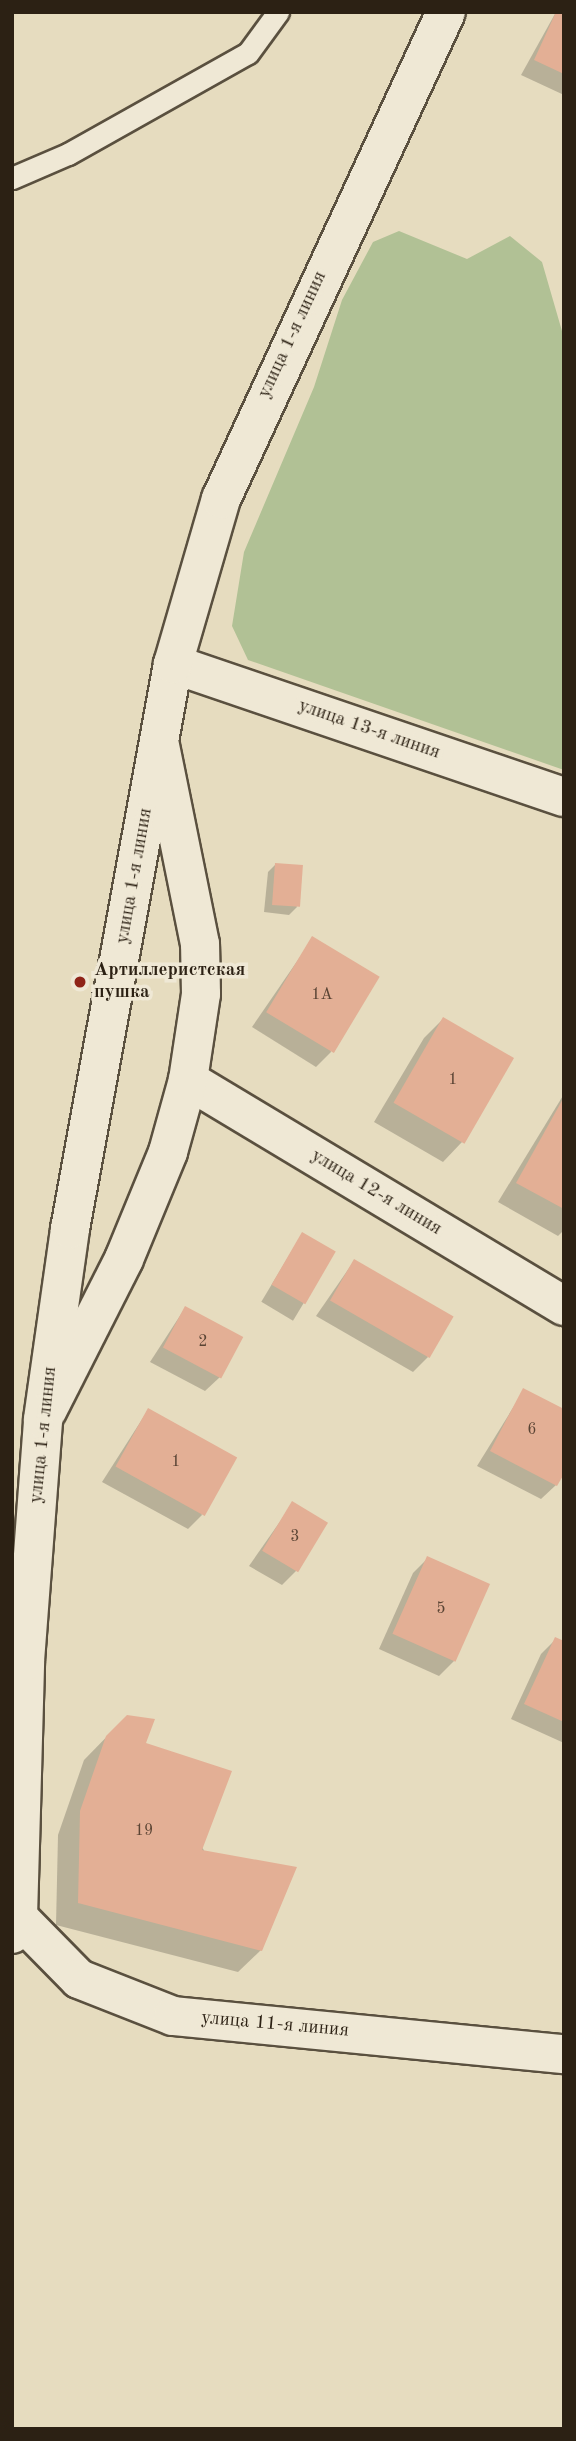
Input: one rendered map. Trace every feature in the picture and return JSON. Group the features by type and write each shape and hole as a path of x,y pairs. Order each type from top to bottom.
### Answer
{"street":[{"name":"улица 1-я линия","path":"15,1926 25,1661 43,1419 70,1228 173,664 231,474 446,12"},
{"name":"улица 13-я линия","path":"173,664 564,797"},
{"path":"43,1419 124,1259 168,1152 188,1080 201,994 200,944 159,741"},
{"name":"улица 12-я линия","path":"188,1080 564,1306"},
{"name":"улица 11-я линия","path":"15,1926 79,1979 173,2016 564,2054"}],"lane":[{"path":"12,178 68,155 248,53 278,12"}],"green space":[{"path":"399,231 467,259 510,236 542,262 564,338 564,770 248,660 232,626 244,552 314,387 342,300 373,242"}],"building":[{"path":"556,12 564,12 564,74 534,60"},
{"path":"275,863 303,865 300,907 272,905"},
{"path":"312,936 380,977 334,1053 266,1012"},
{"path":"443,1017 514,1058 465,1144 394,1103"},
{"path":"564,1097 564,1209 516,1183"},
{"path":"302,1232 336,1252 305,1304 271,1285"},
{"path":"354,1259 454,1316 430,1358 330,1301"},
{"path":"185,1306 243,1337 221,1378 163,1347"},
{"path":"523,1388 564,1409 564,1474 557,1486 490,1451"},
{"path":"148,1408 237,1457 205,1516 116,1467"},
{"path":"292,1501 328,1523 298,1572 262,1551"},
{"path":"427,1556 490,1584 455,1662 392,1634"},
{"path":"555,1637 564,1641 564,1722 524,1704"},
{"path":"127,1715 155,1719 146,1743 232,1771 202,1850 297,1867 262,1951 78,1903 80,1811 106,1736"}],"place":[{"name":"Артиллеристская пушка","path":"80,982"}]}
